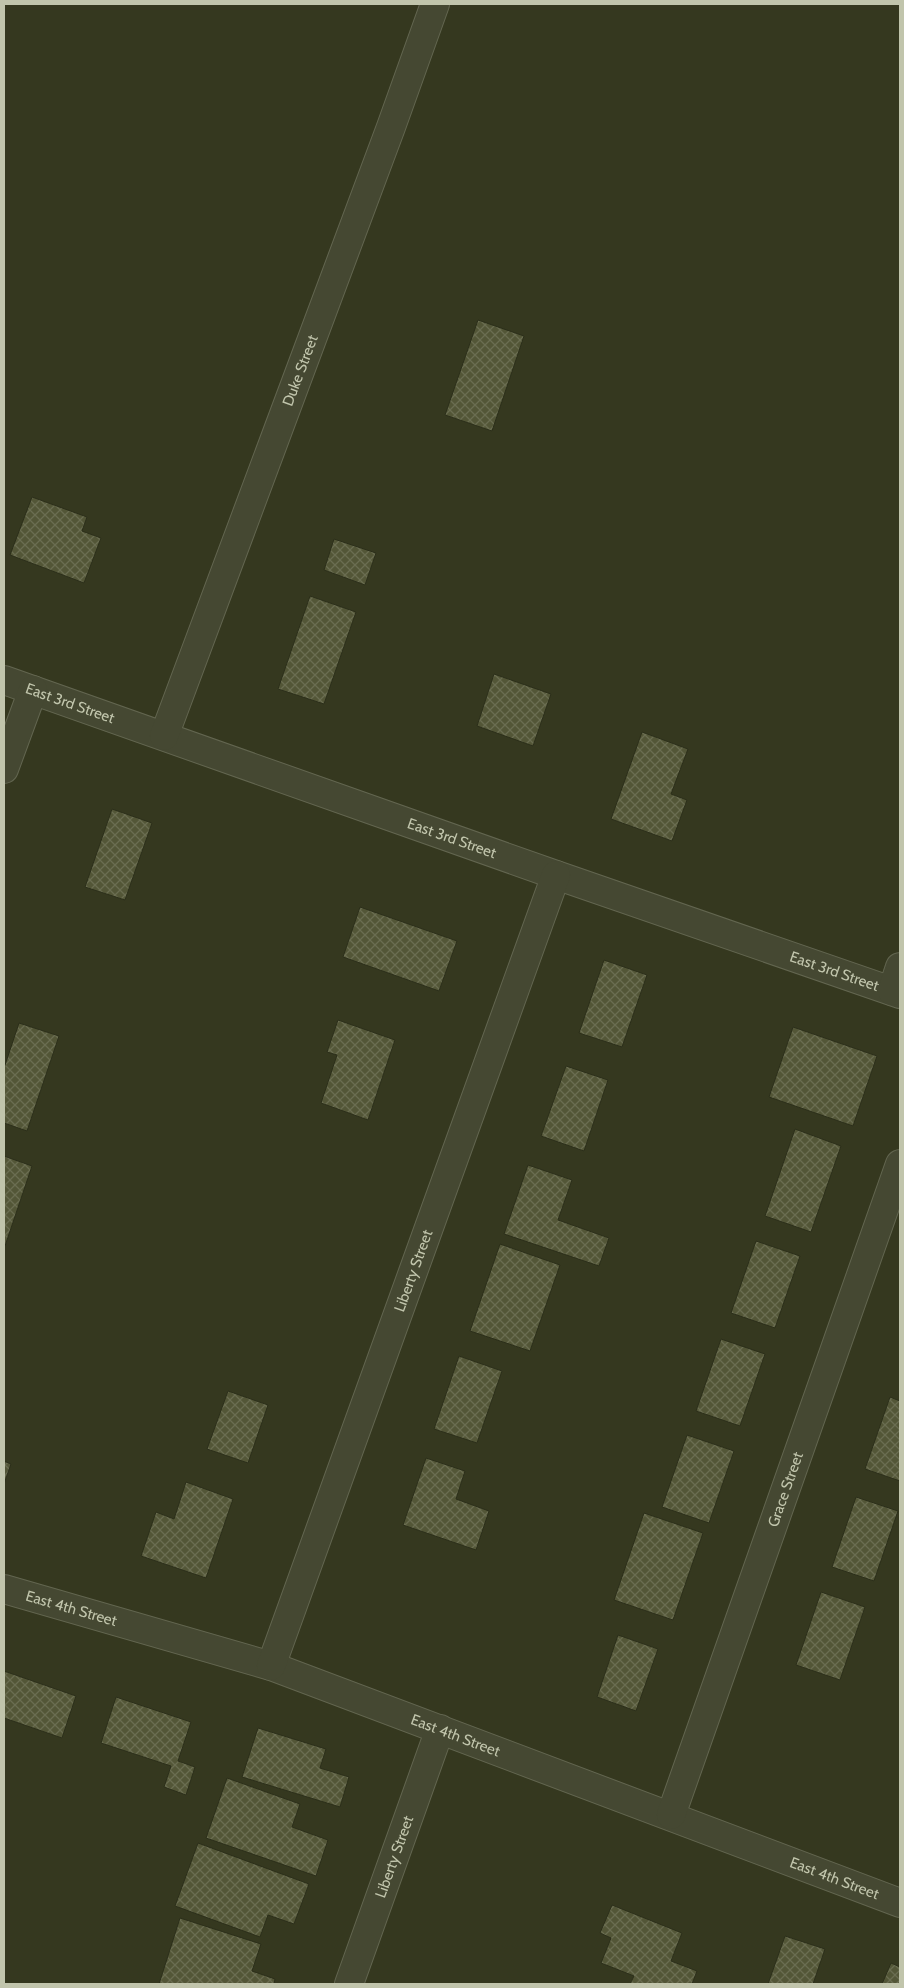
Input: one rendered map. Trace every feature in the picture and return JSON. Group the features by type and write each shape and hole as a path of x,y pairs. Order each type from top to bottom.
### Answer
{"street":[{"name":"Duke Street","path":"164,736 435,4"},
{"name":"East 3rd Street","path":"4,680 556,876 898,984"},
{"path":"4,769 32,690"},
{"name":"Liberty Street","path":"271,1666 556,876"},
{"name":"Grace Street","path":"671,1815 900,1164"},
{"name":"East 4th Street","path":"4,1589 271,1666 671,1815 900,1903"},
{"name":"Liberty Street","path":"349,1984 440,1729"}],"building":[{"path":"478,320 524,336 492,431 445,415"},
{"path":"32,497 87,517 82,531 101,538 84,583 10,555"},
{"path":"334,539 376,553 365,585 324,570"},
{"path":"310,596 356,612 324,704 278,689"},
{"path":"494,674 551,694 533,746 477,726"},
{"path":"642,732 688,749 671,794 687,800 672,841 611,819"},
{"path":"112,809 152,823 125,900 85,887"},
{"path":"360,907 457,941 439,991 343,957"},
{"path":"604,960 647,975 622,1047 579,1033"},
{"path":"338,1020 395,1040 368,1120 321,1103 337,1055 327,1052"},
{"path":"19,1023 59,1036 27,1131 4,1123 4,1068"},
{"path":"793,1027 877,1056 853,1126 769,1097"},
{"path":"566,1066 608,1080 584,1151 541,1136"},
{"path":"795,1129 841,1146 811,1232 765,1216"},
{"path":"4,1156 32,1166 5,1246 4,1246"},
{"path":"528,1165 572,1180 558,1220 609,1238 599,1266 504,1234"},
{"path":"756,1241 800,1256 775,1328 731,1313"},
{"path":"500,1244 560,1265 530,1351 470,1331"},
{"path":"721,1339 765,1354 740,1426 696,1411"},
{"path":"459,1356 502,1371 477,1443 434,1429"},
{"path":"228,1391 268,1405 248,1463 207,1449"},
{"path":"890,1397 900,1401 900,1481 865,1469"},
{"path":"687,1435 734,1451 709,1523 662,1507"},
{"path":"426,1458 465,1471 456,1499 489,1511 476,1550 403,1525"},
{"path":"4,1461 11,1464 4,1484"},
{"path":"186,1482 233,1499 206,1578 141,1556 156,1512 174,1519"},
{"path":"856,1497 898,1511 874,1581 832,1567"},
{"path":"644,1513 703,1533 673,1620 614,1600"},
{"path":"821,1592 865,1607 840,1680 796,1665"},
{"path":"618,1635 658,1649 636,1711 597,1697"},
{"path":"4,1671 76,1696 62,1738 4,1718"},
{"path":"116,1697 191,1722 178,1761 195,1767 186,1795 164,1787 171,1766 101,1743"},
{"path":"258,1728 326,1749 320,1768 349,1777 340,1807 242,1777"},
{"path":"227,1778 300,1804 292,1827 328,1840 316,1876 206,1838"},
{"path":"198,1843 309,1884 294,1924 268,1915 260,1937 175,1906"},
{"path":"612,1905 682,1933 671,1961 697,1971 692,1984 630,1984 634,1976 601,1963 611,1938 600,1933"},
{"path":"180,1918 261,1944 252,1971 275,1979 274,1984 159,1984"},
{"path":"785,1936 825,1949 813,1984 768,1984"},
{"path":"891,1963 900,1967 900,1984 882,1984"}]}
